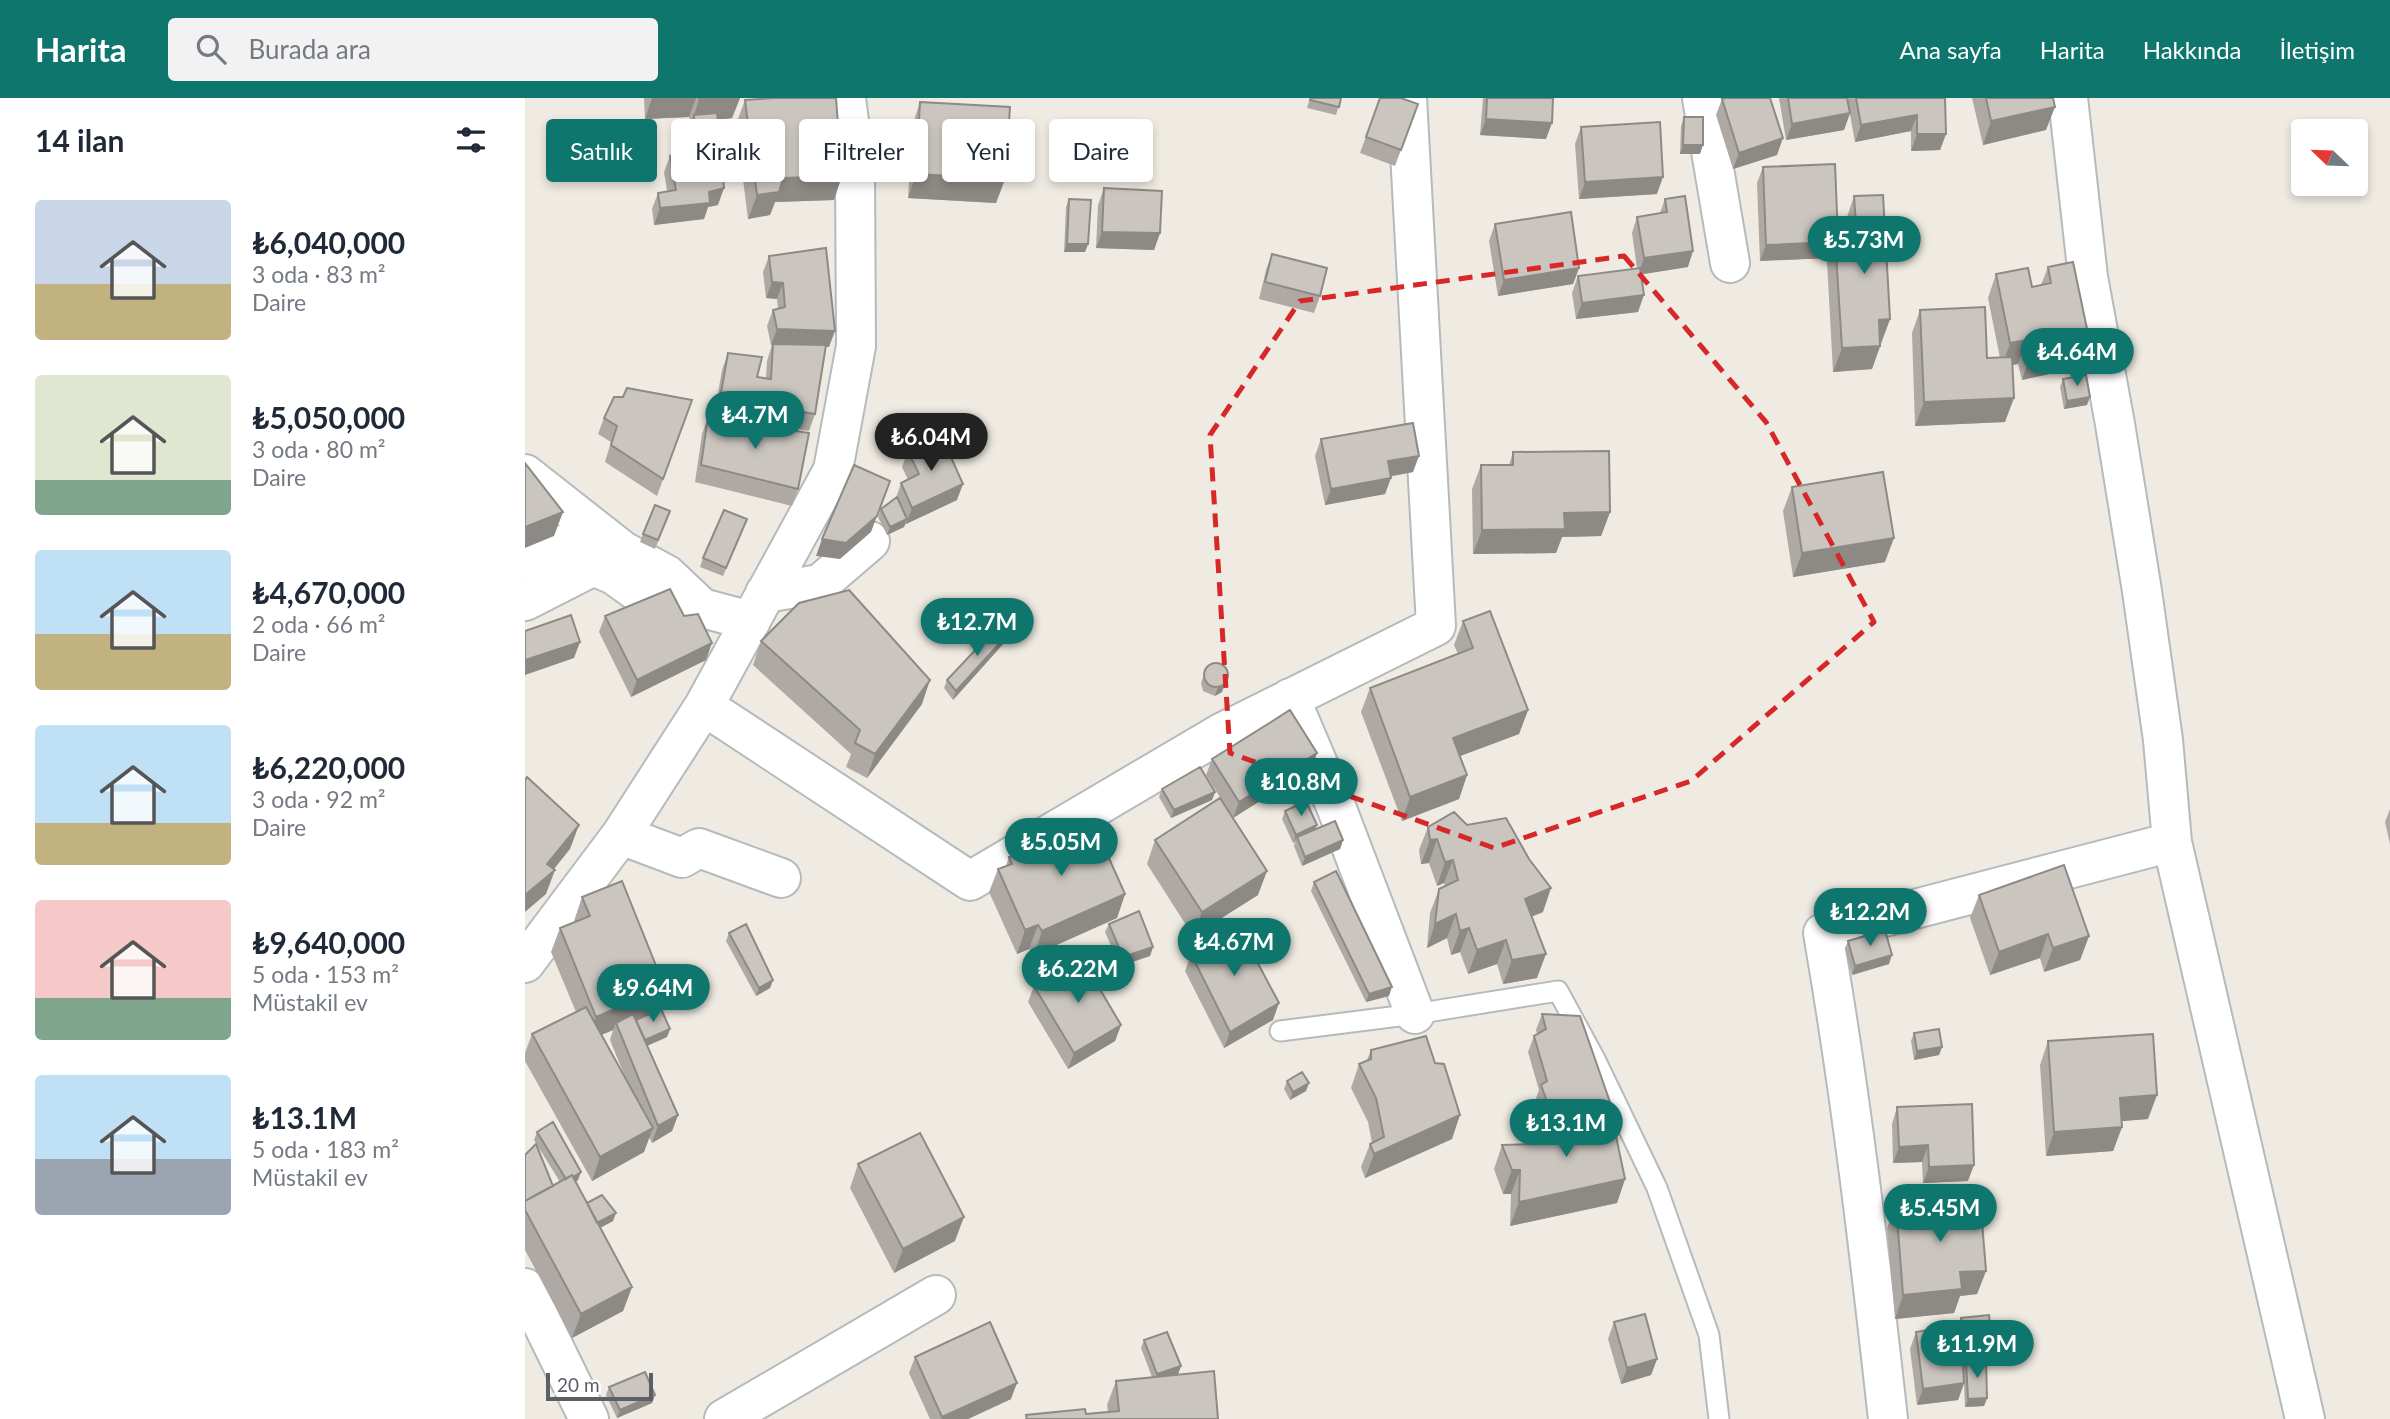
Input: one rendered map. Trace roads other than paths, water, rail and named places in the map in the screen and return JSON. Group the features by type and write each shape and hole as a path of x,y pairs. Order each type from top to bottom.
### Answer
{"street":[{"path":"525,962 621,835 704,706 833,470 856,346 855,168 846,98"},
{"path":"704,706 969,881 1221,733 1436,626 1407,98"},
{"path":"1702,98 1730,263"},
{"path":"2068,98 2088,277 2115,424 2163,740 2172,842 2305,1419"},
{"path":"525,474 614,575 653,603"},
{"path":"525,561 561,545 602,561 667,575 702,608 758,607 820,584 870,541"},
{"path":"525,601 602,561"},
{"path":"1290,698 1335,804 1415,1014"},
{"path":"621,835 682,858 699,848 781,878"},
{"path":"1888,1419 1874,1290 1835,1001 1823,933 2172,842"},
{"path":"525,1288 589,1419"},
{"path":"724,1419 936,1296"}],"lane":[{"path":"1280,1031 1415,1014 1558,991 1595,1059 1657,1188 1709,1335 1719,1419"}]}
